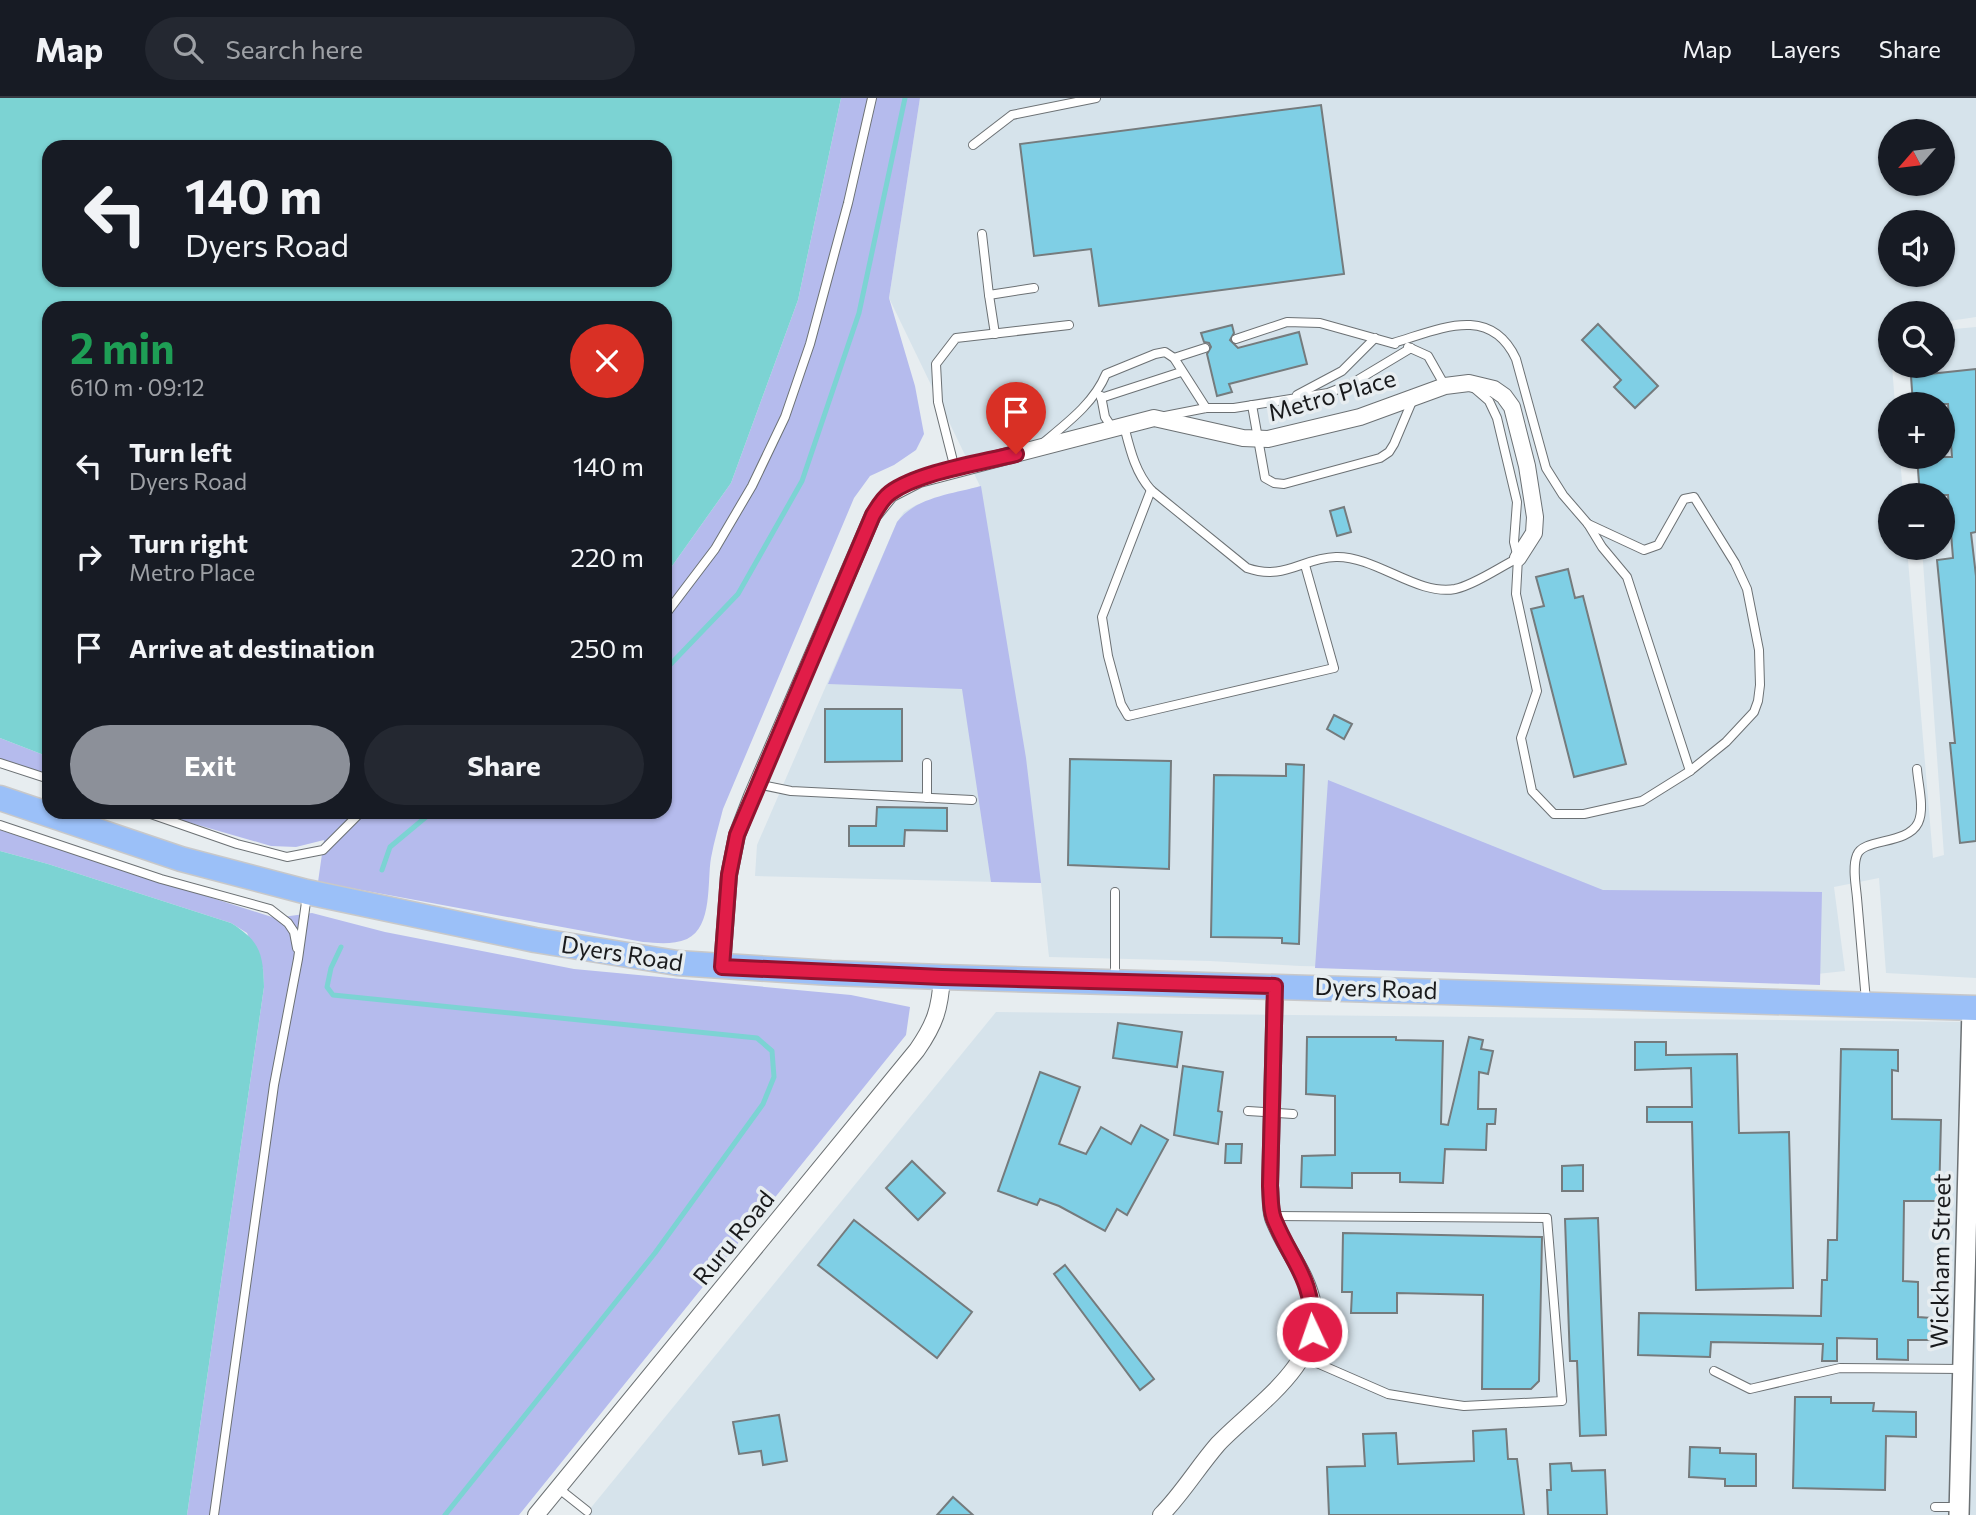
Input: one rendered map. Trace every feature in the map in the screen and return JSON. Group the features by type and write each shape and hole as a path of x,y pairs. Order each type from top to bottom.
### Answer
{"highway":[{"name":"Dyers Road","path":"0,797 42,811"},
{"name":"Dyers Road","path":"64,819 181,859 307,892 535,940 677,963 942,977 1974,1008"}],"street":[{"name":"Metro Place","path":"722,967 732,859 737,835 873,515 881,501 902,486 956,469 1154,418 1257,440 1285,436 1360,417 1451,384 1481,384 1504,396 1512,407 1527,466 1535,517 1534,533 1518,558"},
{"name":"Ruru Road","path":"536,1515 917,1050 927,1036 938,1011 942,977"},
{"path":"1164,1514 1218,1444 1275,1390 1303,1357 1312,1332 1313,1307 1306,1282 1273,1216 1270,1186 1275,986"},
{"name":"Wickham Street","path":"1959,1511 1974,1008"}],"lane":[{"path":"672,606 715,550 752,486 785,417 814,331 872,98"},
{"path":"973,145 1012,115 1096,98"},
{"path":"982,234 995,334"},
{"path":"989,295 1034,288"},
{"path":"1236,339 1287,322 1320,323 1411,348 1428,356 1451,384"},
{"path":"956,469 938,402 936,364 956,338 1069,326"},
{"path":"1392,343 1459,326 1489,328 1501,335 1509,345 1516,359 1545,468 1627,577 1690,771"},
{"path":"1291,397 1342,371 1375,338"},
{"path":"1174,358 1205,348"},
{"path":"1154,418 1206,408 1252,405 1339,390 1411,348"},
{"path":"1206,408 1174,358 1165,352 1106,374 1101,394 1105,417 1118,427 1142,480 1247,568 1261,573 1282,572 1335,557 1356,560 1434,590 1455,589 1518,558"},
{"path":"1036,449 1101,394 1181,372"},
{"path":"1252,405 1265,478 1284,484 1380,458 1389,452 1414,396"},
{"path":"1151,490 1102,617 1108,656 1121,704 1128,716 1334,668 1305,565"},
{"name":"Metro Place","path":"1518,558 1516,594 1537,691 1521,738 1532,792 1554,814 1584,814 1642,801 1690,771 1754,712 1758,701 1759,650 1754,618 1742,575 1694,497 1684,499 1658,545 1644,550 1588,524"},
{"path":"0,763 42,777"},
{"path":"927,797 928,763"},
{"path":"1866,1004 1855,877 1857,855 1861,849 1900,838 1918,823 1920,814 1917,769"},
{"path":"757,784 791,792 972,800"},
{"path":"165,819 287,858 323,850 354,819"},
{"path":"0,825 161,879 270,909 281,915 294,932 298,959"},
{"path":"214,1515 274,1085 298,959 307,892"},
{"path":"1115,892 1115,981"},
{"path":"1248,1111 1293,1114"},
{"path":"1273,1216 1547,1219 1562,1401 1464,1406 1388,1394 1303,1357"},
{"path":"1714,1371 1750,1389 1840,1368 1962,1369"},
{"path":"558,1488 587,1511"},
{"path":"1935,1507 1959,1511"}],"shaded area":[{"path":"0,98 841,98 798,300 731,483 672,566 672,301 42,301 42,754 0,738"},
{"path":"841,98 920,98 889,298 915,386 924,434 916,450 894,465 870,476 854,498 723,809 711,858 705,914 695,933 676,942 643,942 318,882 324,840 296,847 271,846 177,819 672,819 672,566 731,483 798,300"},
{"path":"920,98 1976,98 1976,317 1955,320 1955,301 1878,301 1878,378 1893,378 1894,392 1878,392 1878,469 1901,469 1902,483 1878,483 1878,560 1908,560 1933,858 1944,855 1923,560 1955,560 1955,483 1917,483 1917,469 1955,469 1955,392 1911,392 1910,378 1955,378 1955,329 1976,327 1976,978 1886,973 1879,878 1834,887 1845,971 1788,977 1300,966 1049,957 1041,883 755,876 757,845 897,522 904,512 916,505 980,486 889,298"},
{"path":"981,486 1026,758 1041,883 991,882 962,689 828,684 897,522 924,502"},
{"path":"0,738 42,754 42,775 0,760"},
{"path":"1328,780 1603,890 1822,892 1820,985 1315,968"},
{"path":"0,830 275,918 312,913 385,932 574,969 851,995 910,1007 906,1035 519,1515 187,1515 264,987 263,969 247,933 231,923 0,851"},
{"path":"0,851 231,923 254,942 261,957 264,987 187,1515 0,1515"},
{"path":"996,1012 1976,1022 1976,1515 585,1515"}],"building":[{"path":"1321,105 1344,274 1099,306 1091,249 1034,256 1020,144"},
{"path":"1598,324 1658,386 1635,408 1614,387 1621,380 1582,340"},
{"path":"1232,325 1234,333 1230,340 1238,348 1299,332 1307,364 1229,384 1232,392 1217,396 1207,354 1211,347 1204,342 1201,333"},
{"path":"1976,369 1976,532 1971,533 1976,576 1976,841 1960,843 1950,743 1955,743 1937,560 1955,560 1955,483 1919,483 1918,469 1955,469 1955,392 1912,392 1911,378 1955,378 1955,371"},
{"path":"1344,507 1351,532 1337,536 1330,511"},
{"path":"1568,569 1575,598 1583,596 1626,764 1574,777 1531,609 1544,606 1536,577"},
{"path":"825,709 902,709 902,761 825,762"},
{"path":"1334,715 1352,724 1344,739 1327,729"},
{"path":"1070,759 1171,761 1169,869 1068,865"},
{"path":"1286,764 1304,765 1299,944 1282,943 1282,938 1211,937 1214,775 1286,776"},
{"path":"877,807 947,808 947,831 905,830 904,846 849,846 849,826 876,826"},
{"path":"1118,1023 1182,1032 1177,1067 1113,1058"},
{"path":"1307,1037 1396,1037 1396,1040 1443,1041 1441,1124 1448,1125 1469,1037 1483,1040 1481,1049 1493,1051 1488,1074 1479,1072 1478,1109 1496,1109 1495,1124 1487,1124 1486,1150 1445,1149 1443,1183 1400,1182 1400,1173 1352,1173 1352,1188 1301,1187 1302,1156 1335,1155 1335,1096 1306,1094"},
{"path":"1635,1042 1666,1042 1666,1055 1737,1054 1739,1133 1789,1132 1793,1288 1696,1290 1692,1122 1647,1122 1647,1107 1692,1107 1691,1068 1635,1070"},
{"path":"1841,1049 1898,1050 1898,1071 1892,1070 1892,1119 1941,1120 1939,1201 1904,1201 1903,1281 1918,1282 1918,1317 1931,1318 1931,1340 1908,1340 1908,1360 1877,1359 1877,1339 1837,1338 1837,1361 1822,1361 1823,1344 1711,1342 1710,1357 1638,1355 1639,1313 1821,1316 1822,1280 1827,1280 1828,1240 1837,1240"},
{"path":"1183,1066 1223,1072 1218,1111 1222,1112 1218,1144 1174,1135"},
{"path":"1040,1072 1080,1087 1059,1144 1086,1154 1101,1127 1131,1144 1141,1125 1168,1140 1127,1215 1117,1209 1105,1231 1059,1206 1040,1199 1037,1205 998,1191"},
{"path":"1226,1144 1242,1144 1241,1163 1225,1163"},
{"path":"912,1161 945,1193 918,1220 886,1188"},
{"path":"1583,1165 1583,1191 1562,1191 1562,1166"},
{"path":"1598,1218 1606,1435 1580,1436 1577,1361 1570,1361 1565,1219"},
{"path":"854,1220 972,1312 937,1358 818,1265"},
{"path":"1343,1233 1542,1237 1539,1381 1531,1389 1482,1389 1483,1295 1397,1293 1397,1313 1351,1313 1352,1292 1342,1292"},
{"path":"1065,1265 1154,1379 1140,1390 1054,1274"},
{"path":"1795,1397 1831,1397 1831,1403 1874,1403 1873,1411 1916,1412 1916,1437 1886,1436 1885,1490 1793,1488"},
{"path":"779,1415 787,1461 763,1465 761,1451 739,1454 733,1422"},
{"path":"1506,1429 1508,1459 1517,1459 1524,1515 1329,1515 1327,1467 1365,1466 1363,1434 1396,1433 1398,1464 1474,1461 1473,1431"},
{"path":"1690,1447 1720,1448 1720,1453 1756,1454 1756,1486 1725,1486 1725,1479 1689,1477"},
{"path":"1571,1463 1572,1471 1605,1470 1607,1515 1548,1515 1550,1464"},
{"path":"953,1497 973,1515 937,1515"}],"waterway":[{"path":"672,663 738,594 802,481 859,313 905,98"},
{"path":"382,870 390,847 424,819"},
{"path":"341,947 331,968 327,987 333,995 757,1038 772,1051 774,1077 763,1104 655,1253 445,1515"}],"route":[{"path":"1016,454 919,479 902,486 881,501 737,835 729,875 722,967 942,977 1275,986 1270,1186 1273,1216 1306,1282 1313,1307 1312,1332"}]}
